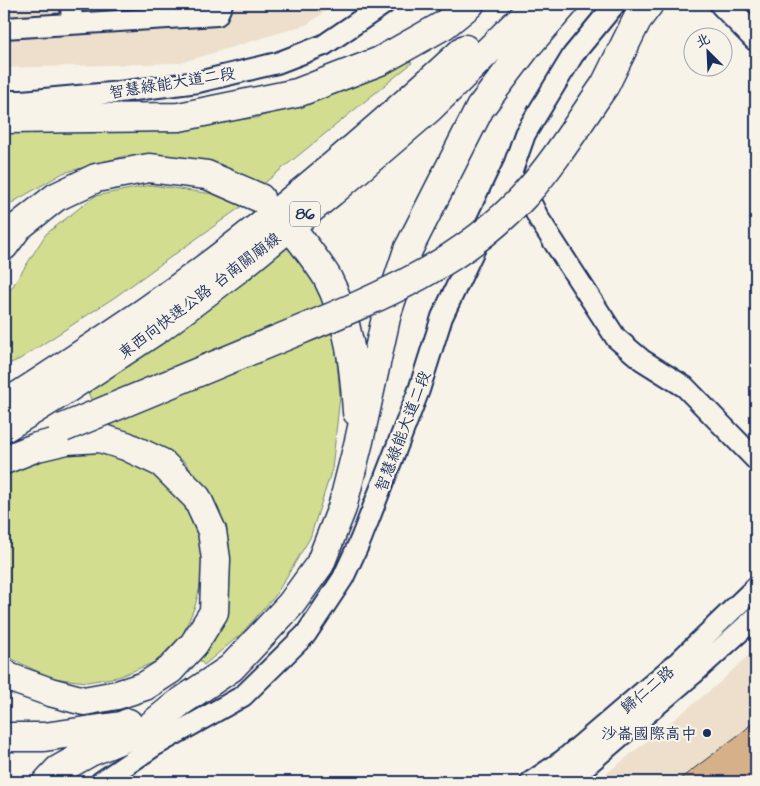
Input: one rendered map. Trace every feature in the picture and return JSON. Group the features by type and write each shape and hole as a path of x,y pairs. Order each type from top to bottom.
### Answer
{"highway":[{"path":"4,119 179,118 298,93 380,61 444,25 470,4"},
{"name":"東西向快速公路 台南關廟線","path":"4,428 49,388 320,176 405,104 512,4"},
{"name":"東西向快速公路 台南關廟線","path":"4,405 49,388 161,327 239,268 430,108 536,4"},
{"path":"47,782 58,770 90,752 148,728 179,703 231,668 291,604 320,564 342,508 387,313 408,250 480,108 528,45 564,4"},
{"path":"4,459 63,428 367,302 452,258 524,196 551,164 605,85 637,20 650,4"},
{"path":"4,246 18,227 56,197 96,178 149,168 207,174 260,198"},
{"path":"293,230 326,277 346,322 355,382 359,441"},
{"path":"4,459 37,447 67,440 100,438 126,446 162,463 196,498 212,531 216,559 214,612 194,644 170,670 145,686 117,695 84,701 50,692 4,673"},
{"path":"4,737 44,737 121,726 179,703"}],"main road":[{"path":"723,4 756,38"}],"street":[{"path":"71,4 72,24"},
{"path":"4,28 217,15 222,4"},
{"name":"智慧綠能大道二段","path":"4,101 101,94 198,82 277,63 324,45 384,4"},
{"name":"智慧綠能大道二段","path":"101,782 154,746 243,696 306,634 343,578 361,539 419,390 442,317 513,168 525,134 573,55 615,4"},
{"path":"513,168 539,219 616,338 642,360 685,387 756,460"},
{"name":"歸仁二路","path":"541,780 679,661 756,587"},
{"name":"歸仁二路","path":"565,782 685,682 756,617"}],"shaded area":[{"path":"4,4 335,4 308,24 180,63 4,68"},
{"name":"沙崙國際高中","path":"756,648 756,782 596,782 718,684"}],"green space":[{"path":"407,57 412,63 262,185 208,162 125,156 63,173 4,209 4,132 127,132 256,118 321,97"},
{"path":"151,185 213,194 242,206 115,297 20,359 4,366 4,300 46,234 95,196"},
{"path":"288,242 307,269 326,303 335,340 340,396 332,469 310,538 275,596 240,635 204,665 197,657 214,641 227,597 229,543 210,496 184,461 139,439 105,433 87,390"},
{"path":"85,448 137,458 176,489 198,532 204,571 195,606 183,634 155,662 118,677 87,682 51,678 4,655 4,473 47,454"}],"building":[{"path":"4,4 36,4 36,5 4,6"},
{"path":"756,719 756,782 676,782 745,730"}],"place":[{"name":"沙崙國際高中","path":"707,733"}]}
